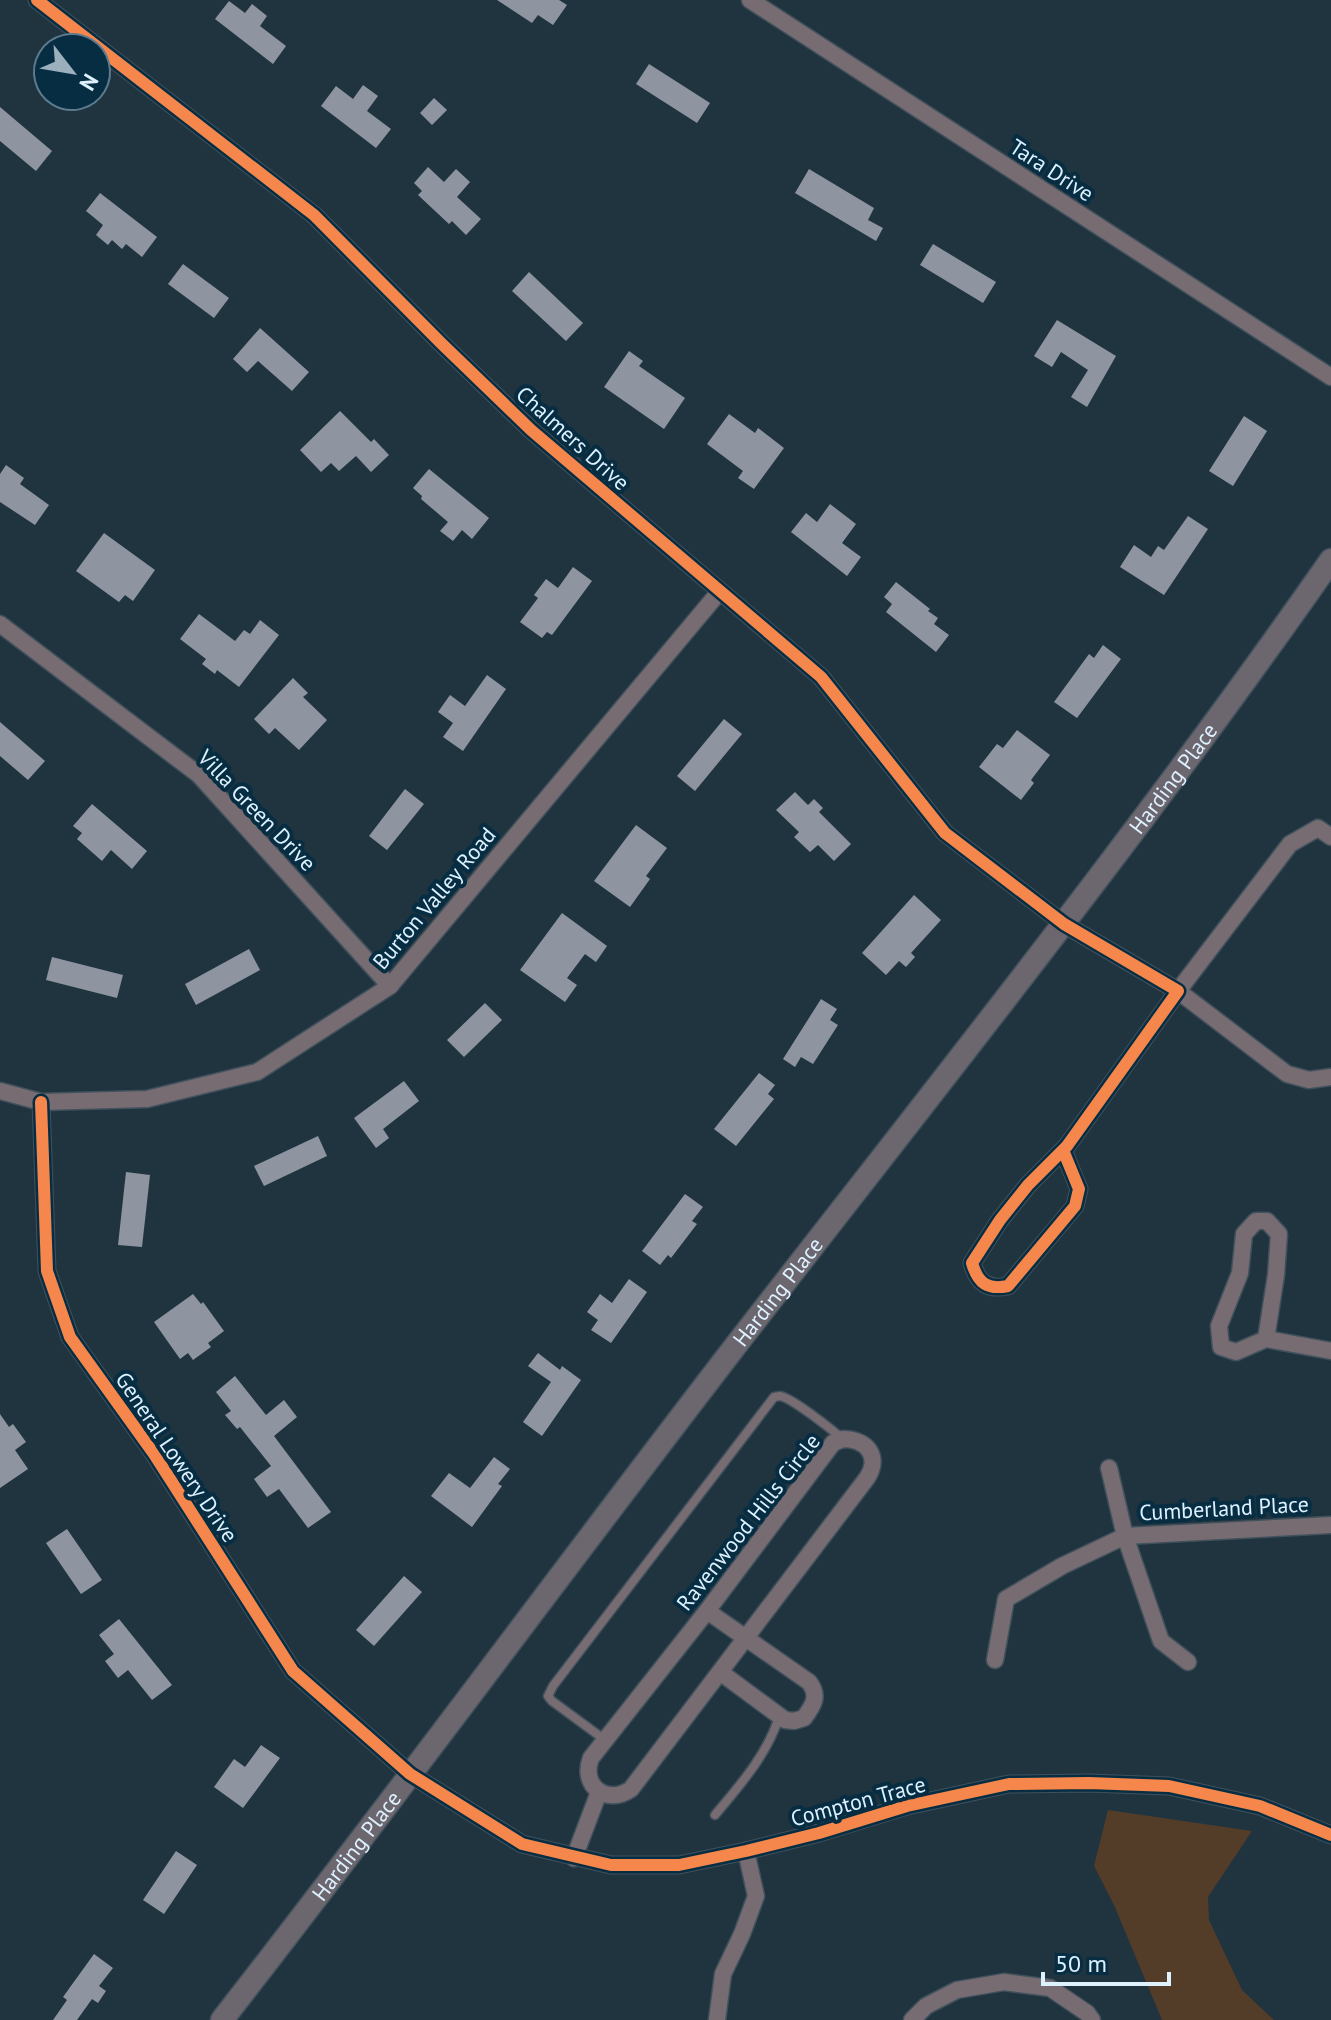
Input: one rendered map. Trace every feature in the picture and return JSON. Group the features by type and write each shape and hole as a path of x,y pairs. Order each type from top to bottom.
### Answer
{"main road":[{"name":"Harding Place","path":"222,2020 731,1352 1064,924 1242,686 1331,560"}],"street":[{"name":"Chalmers Drive","path":"37,0 314,215 531,430 821,677 945,833 1064,924 1178,991 1287,1074 1309,1080 1331,1077"},
{"name":"Tara Drive","path":"750,0 1331,377"},
{"name":"Burton Valley Road","path":"0,1091 41,1102 147,1099 257,1072 390,986 720,591"},
{"name":"Villa Green Drive","path":"0,624 199,775 390,986"},
{"path":"1063,1150 1079,1189 1075,1206 1008,1286 995,1288 985,1284 975,1273 972,1263 1009,1208 1063,1150 1290,844 1318,828 1331,837"},
{"name":"General Lowery Drive","path":"41,1102 47,1271 70,1337 154,1454 293,1671 410,1774"},
{"path":"1266,1339 1279,1234 1267,1221 1256,1221 1244,1234 1240,1273 1218,1330 1221,1347 1236,1352 1266,1339 1331,1351"},
{"name":"Ravenwood Hills Circle","path":"843,1439 858,1442 870,1451 874,1459 873,1469 631,1789 616,1796 599,1792 592,1785 588,1766 591,1758 707,1611 833,1443 843,1439"},
{"path":"1109,1468 1125,1536 1161,1641 1188,1662"},
{"name":"Cumberland Place","path":"995,1660 1006,1599 1062,1566 1125,1536 1331,1525"},
{"path":"707,1611 809,1682 816,1698 804,1718 785,1720 720,1672"},
{"name":"Compton Trace","path":"410,1774 522,1844 611,1865 679,1865 819,1833 907,1806 1009,1784 1169,1786 1260,1806 1331,1835"},
{"path":"574,1858 599,1792"},
{"path":"717,2020 723,1974 756,1896 746,1851"},
{"path":"912,2020 926,2006 957,1990 1004,1982 1050,1988 1087,2013 1092,2020"}],"lane":[{"path":"605,1740 548,1696 774,1397 786,1399 843,1439"},
{"path":"715,1815 746,1778 770,1742 779,1717"}],"shaded area":[{"path":"1108,1810 1252,1831 1208,1897 1209,1920 1242,1990 1274,2020 1162,2020 1114,1905 1094,1866"}],"building":[{"path":"497,0 559,0 567,5 553,25 538,15 532,23"},
{"path":"229,1 245,13 252,4 267,16 260,26 286,46 273,64 215,19"},
{"path":"649,64 710,103 697,123 636,84"},
{"path":"363,85 378,96 367,111 391,129 376,148 321,106 336,86 353,99"},
{"path":"434,98 447,110 432,125 420,113"},
{"path":"0,107 52,151 36,171 0,141"},
{"path":"428,167 444,182 456,169 470,182 457,197 481,219 466,235 452,221 449,224 418,195 422,191 414,183"},
{"path":"809,169 874,208 868,220 883,228 876,241 795,193"},
{"path":"100,193 157,237 142,257 126,244 122,249 112,240 108,245 96,235 103,225 86,211"},
{"path":"933,244 996,282 983,303 920,265"},
{"path":"183,264 229,298 214,318 168,284"},
{"path":"529,272 583,323 566,341 512,291"},
{"path":"1057,320 1116,356 1087,407 1071,397 1088,370 1061,352 1052,367 1034,356"},
{"path":"260,328 309,372 292,391 258,361 247,372 233,359"},
{"path":"629,351 643,361 639,366 685,398 664,429 604,387"},
{"path":"340,411 389,455 371,472 356,456 339,471 331,463 321,472 300,450"},
{"path":"729,414 755,433 758,428 784,448 754,489 738,478 743,471 707,444"},
{"path":"1244,416 1267,431 1233,486 1209,471"},
{"path":"6,465 24,478 20,484 49,505 35,525 0,502 0,474"},
{"path":"429,469 489,518 472,539 462,530 453,541 440,531 448,522 413,488"},
{"path":"830,504 856,524 842,543 861,557 847,576 791,532 806,513 817,522"},
{"path":"1188,516 1208,529 1164,595 1120,567 1134,545 1151,557 1158,546 1164,550"},
{"path":"104,533 155,570 133,601 125,595 119,602 76,571"},
{"path":"573,567 592,581 552,635 547,632 542,638 520,622 538,598 534,595 546,579 558,588"},
{"path":"896,582 930,609 928,611 938,618 934,624 949,635 936,652 886,612 892,604 884,597"},
{"path":"199,614 235,641 244,630 250,634 260,620 279,635 239,687 217,670 215,674 202,664 206,659 180,639"},
{"path":"1103,645 1121,659 1077,718 1054,702 1089,654 1094,658"},
{"path":"487,675 506,689 463,751 443,737 453,723 438,712 450,695 465,706"},
{"path":"293,678 308,693 303,697 327,720 299,750 275,728 269,734 254,719"},
{"path":"724,719 742,734 695,791 677,776"},
{"path":"0,722 45,761 28,780 0,756"},
{"path":"1017,730 1050,755 1031,780 1034,783 1021,800 979,767 997,744 1003,748"},
{"path":"405,789 424,804 387,850 369,836"},
{"path":"795,792 808,805 814,799 823,808 819,812 851,844 834,861 818,845 810,852 794,837 799,832 776,810"},
{"path":"92,804 147,851 132,869 111,850 102,861 77,839 82,833 73,826"},
{"path":"636,825 667,848 646,876 650,879 630,907 594,881"},
{"path":"914,895 941,920 911,953 915,957 906,967 899,961 886,975 862,953"},
{"path":"562,913 607,946 596,962 585,954 567,978 577,985 565,1002 520,970"},
{"path":"249,949 260,970 196,1005 185,984"},
{"path":"52,957 123,975 117,998 46,980"},
{"path":"821,999 837,1009 830,1020 838,1025 813,1064 801,1057 795,1067 783,1059"},
{"path":"485,1003 502,1020 464,1057 447,1040"},
{"path":"759,1073 775,1085 768,1094 774,1099 736,1146 714,1129"},
{"path":"404,1081 419,1101 383,1129 389,1138 376,1148 354,1118"},
{"path":"318,1136 327,1156 264,1186 254,1166"},
{"path":"126,1172 150,1175 142,1247 118,1245"},
{"path":"685,1194 703,1207 692,1221 697,1224 671,1258 668,1255 660,1265 642,1251"},
{"path":"629,1279 647,1292 611,1343 591,1330 598,1320 587,1312 600,1294 612,1303"},
{"path":"193,1294 201,1304 203,1302 224,1331 208,1343 211,1347 193,1360 188,1353 180,1359 154,1322"},
{"path":"538,1353 560,1370 562,1366 581,1380 542,1436 523,1422 551,1382 528,1366"},
{"path":"235,1376 266,1415 284,1400 297,1417 274,1436 331,1512 308,1528 279,1489 267,1497 254,1479 271,1466 240,1427 237,1429 225,1415 231,1411 216,1392"},
{"path":"0,1414 9,1427 13,1424 26,1442 15,1450 28,1469 0,1488"},
{"path":"494,1457 510,1469 498,1484 502,1486 472,1527 431,1496 449,1473 470,1488"},
{"path":"67,1529 102,1580 81,1594 46,1543"},
{"path":"404,1576 422,1592 374,1646 356,1630"},
{"path":"119,1619 172,1685 152,1700 128,1670 118,1678 105,1661 114,1654 99,1635"},
{"path":"261,1745 280,1758 243,1808 214,1787 234,1759 245,1767"},
{"path":"176,1851 197,1865 164,1914 143,1900"},
{"path":"94,1954 113,1968 99,1986 106,1991 98,2003 92,1999 77,2020 53,2020 67,2000 63,1997"}],"cycle path":[{"path":"37,0 314,215 531,430 821,677 945,833 1064,924 1178,991 1067,1146 1028,1185 1000,1220 972,1263 977,1276 985,1284 1008,1286 1075,1206 1079,1189 1063,1150"},
{"path":"41,1102 47,1271 70,1337 154,1454 293,1671 410,1774 522,1844 611,1865 679,1865 819,1833 907,1806 1009,1784 1089,1783 1169,1786 1260,1806 1331,1835"}]}
